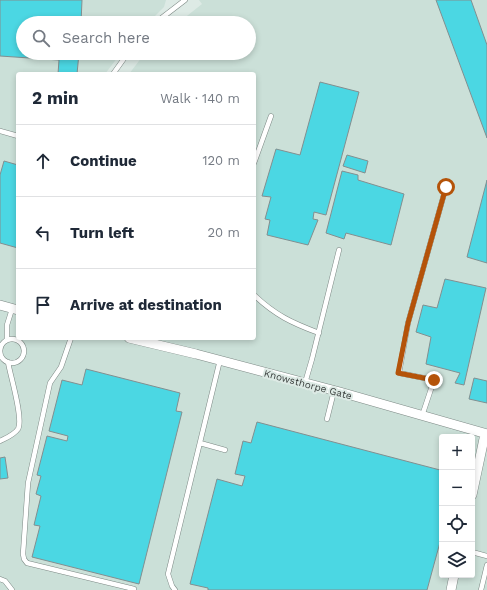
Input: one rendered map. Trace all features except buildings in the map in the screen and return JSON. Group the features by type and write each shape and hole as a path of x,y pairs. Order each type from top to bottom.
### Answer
{"street":[{"path":"0,305 15,309"},
{"name":"Knowsthorpe Gate","path":"150,340 486,434"},
{"path":"475,482 486,434"},
{"path":"451,590 453,578"}],"lane":[{"path":"164,16 182,1"},
{"path":"114,72 123,60"},
{"path":"256,157 270,116"},
{"path":"0,131 16,135"},
{"path":"422,416 434,380 398,373 408,323 446,187"},
{"path":"305,383 339,250"},
{"path":"256,297 267,308 281,317 318,333"},
{"path":"7,340 7,325 15,309"},
{"path":"0,441 14,433 20,422 19,409 8,362 2,357 0,350 4,342 7,340 11,339 18,341 24,350 22,357 16,362 8,362"},
{"path":"70,340 61,366 50,383 30,475 23,554 24,559 27,562 134,589"},
{"path":"175,590 168,574 220,360"},
{"path":"327,419 334,391"},
{"path":"200,443 225,450"},
{"path":"475,553 487,556"},
{"path":"481,590 487,565"},
{"path":"0,579 5,580 12,590"}],"shaded area":[{"path":"0,0 166,0 164,7 155,16 16,16 16,60 116,60 107,72 16,72 16,340 256,340 256,72 131,72 140,60 256,60 256,16 187,16 202,4 199,0 487,0 487,590 0,590"}],"route":[{"path":"434,380 398,373 408,323 446,187"}]}
